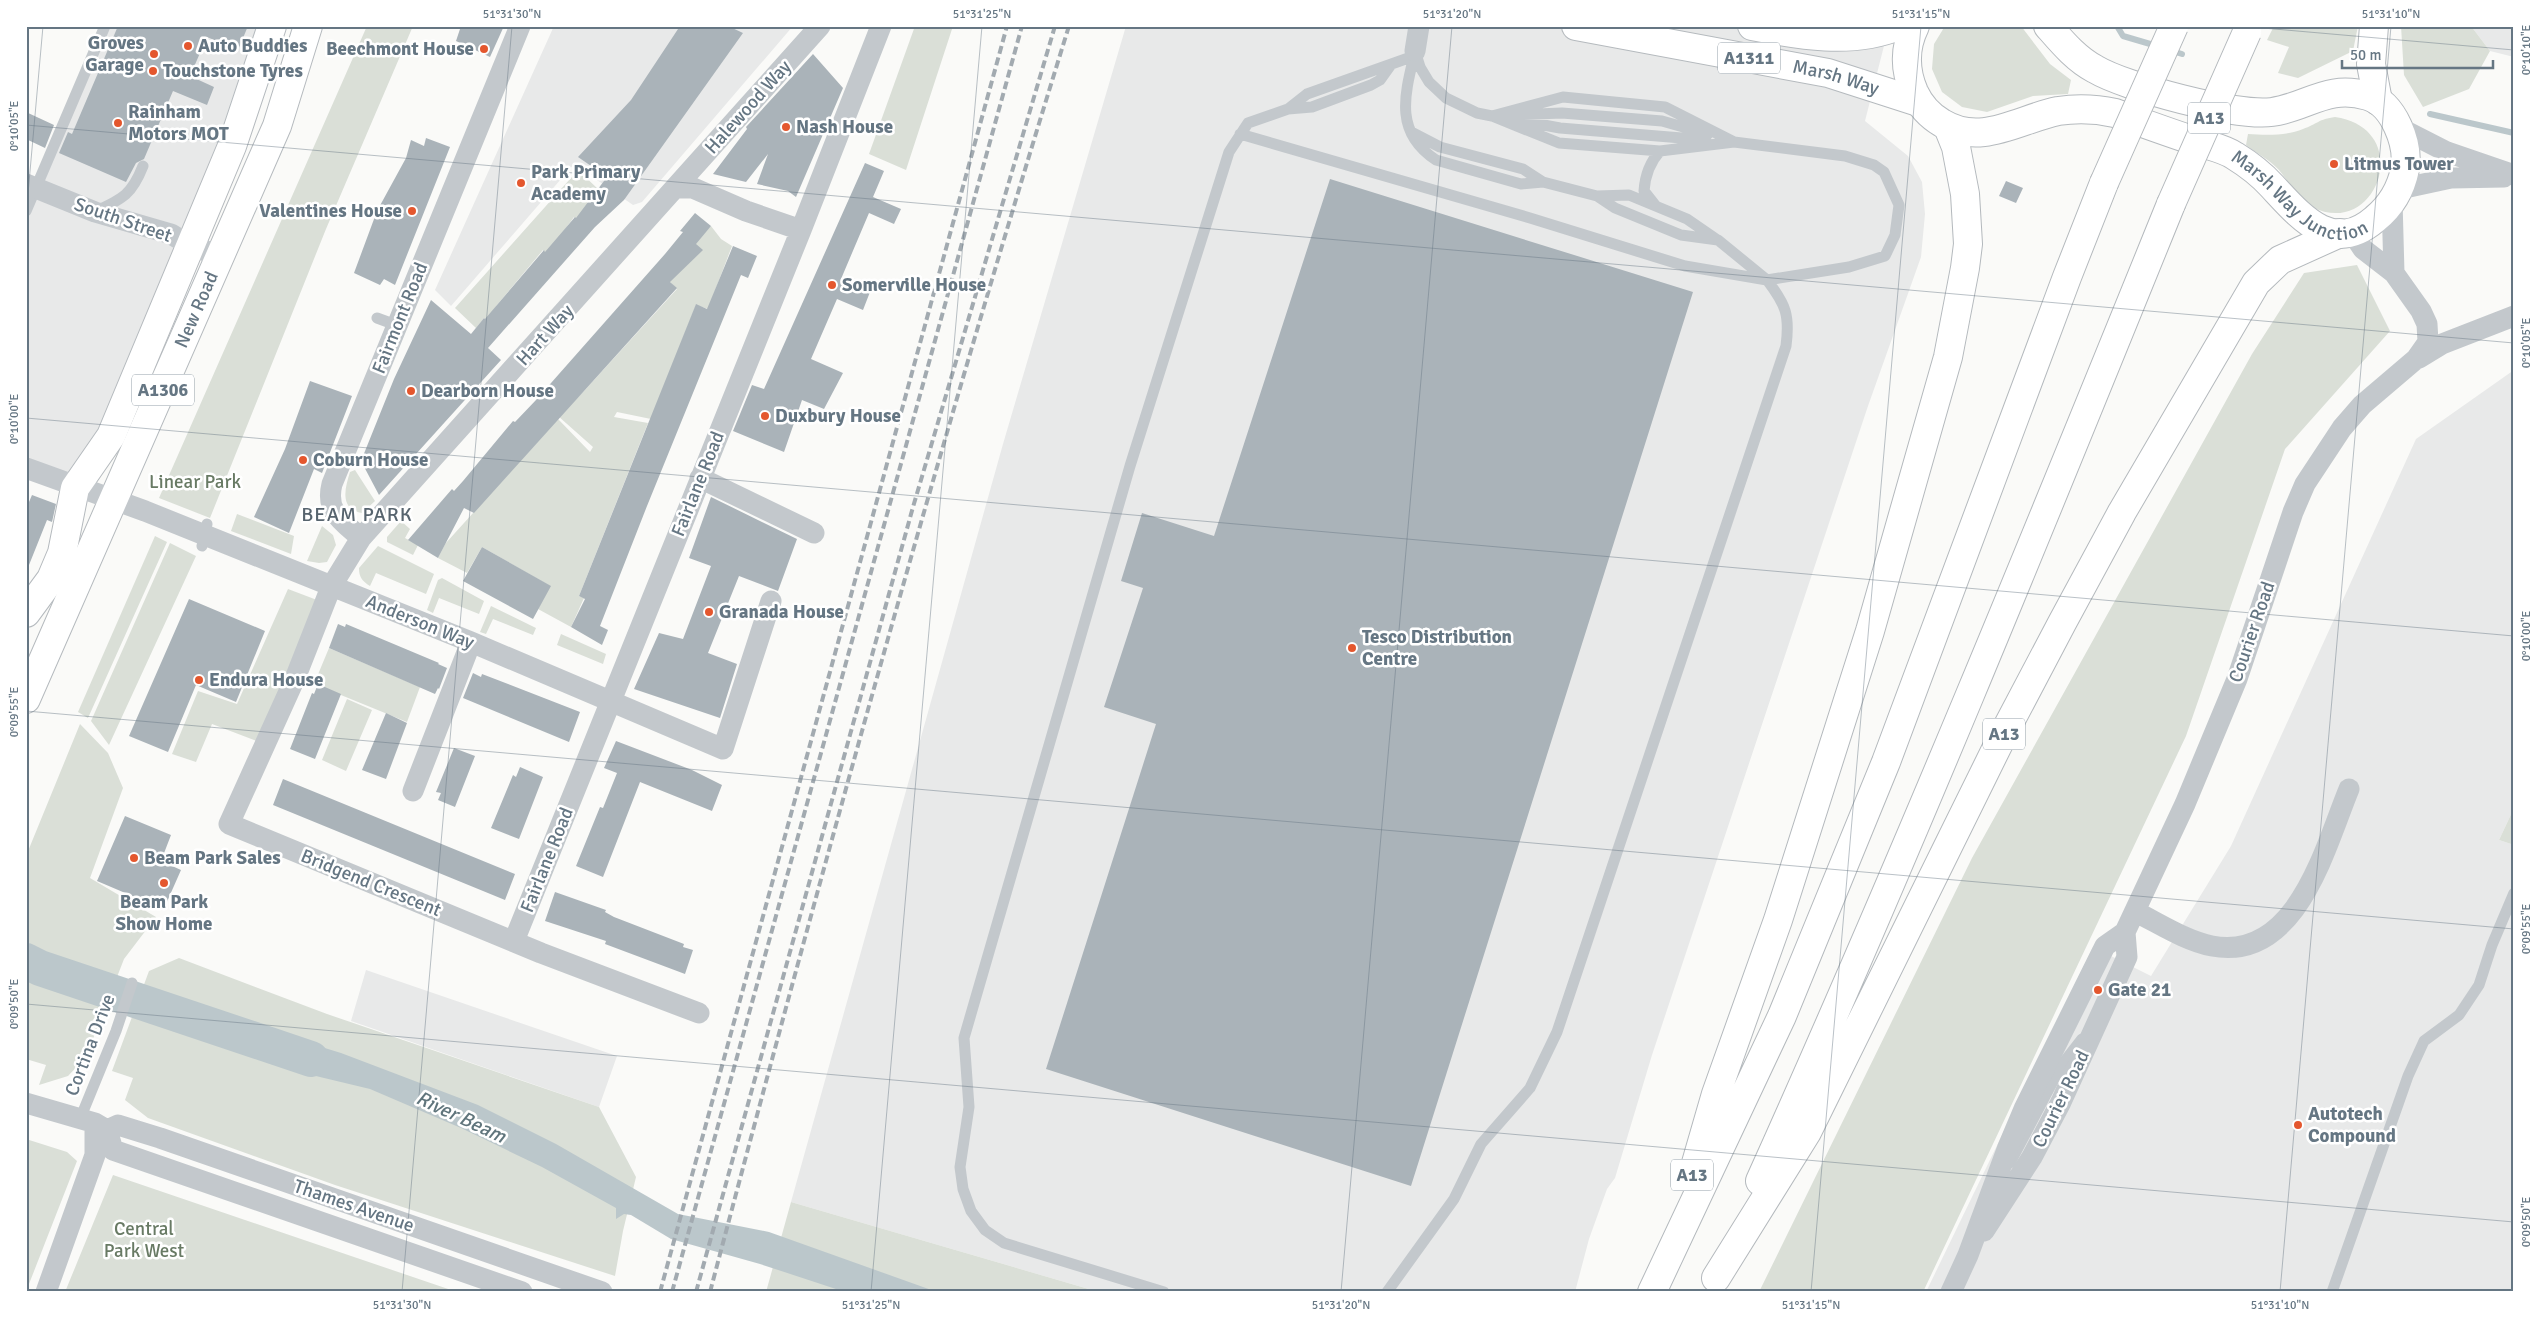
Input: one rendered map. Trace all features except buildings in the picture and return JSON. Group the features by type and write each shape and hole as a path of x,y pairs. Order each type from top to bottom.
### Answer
{"main road":[{"name":"New Road","path":"26,612 51,579 62,553 76,488 112,436 189,245 232,146 272,26"},
{"name":"New Road","path":"26,699 277,126 308,26"},
{"name":"Marsh Way","path":"1576,26 1828,73 1918,102"},
{"name":"Marsh Way","path":"1752,26 1815,36 1858,35 1898,26"},
{"name":"Marsh Way Junction","path":"1915,26 1910,35 1906,62 1909,80 1918,102 1933,118 1948,127 1962,132 1988,132 2060,111 2081,109 2115,114 2235,156 2272,186 2300,217 2323,230 2346,232 2369,224 2396,195"},
{"path":"2048,26 2076,56 2094,69 2118,81 2235,112 2271,112 2288,109 2320,95 2335,93 2351,92 2378,101 2390,113 2398,127 2405,152 2405,167 2396,195"},
{"name":"A13","path":"1652,1292 1782,1016 1886,762 2067,277 2104,183 2174,26"},
{"path":"2374,26 2372,64 2378,101"},
{"name":"A13","path":"1713,1285 1880,908 1992,643 2171,204 2248,29"},
{"name":"A13","path":"1669,1257 1716,1094 1778,920 1870,631 1948,357 1966,268 1968,244 1965,194 1956,147 1948,127"},
{"name":"A13","path":"1713,1285 1807,1132 2003,735 2062,623 2122,512 2256,283 2280,260 2346,232"}],"street":[{"name":"Fairmont Road","path":"361,538 334,512 329,496 386,321 488,87 520,26"},
{"name":"Halewood Way","path":"675,188 820,26"},
{"name":"Fairlane Road","path":"514,941 801,230 881,26"},
{"path":"1415,54 1419,26"},
{"path":"2398,127 2447,152 2514,176"},
{"path":"2394,273 2396,195 2451,178 2514,176"},
{"name":"South Street","path":"31,186 94,212 171,234 189,245 220,256"},
{"path":"675,188 693,188 746,211 801,230"},
{"name":"Hart Way","path":"331,587 361,538 675,188"},
{"name":"Courier Road","path":"2346,232 2368,253 2394,273 2423,315 2427,324 2428,342 2416,359"},
{"name":"Courier Road","path":"1951,1292 1996,1199 2024,1109 2105,946 2125,932 2136,912 2185,804 2237,679 2293,512 2305,484 2342,428 2362,406 2416,359 2442,344 2514,316"},
{"name":"Anderson Way","path":"26,468 204,535 229,551 331,587 471,642 723,749 770,601"},
{"path":"700,478 814,533"},
{"name":"Bridgend Crescent","path":"331,587 296,676 229,824 514,941 699,1013"},
{"path":"413,790 471,642"},
{"path":"2136,912 2189,938 2214,946 2242,946 2264,938 2284,922 2307,891 2349,789"},
{"name":"Courier Road","path":"1996,1199 2041,1141 2127,957 2125,932"},
{"name":"Thames Avenue","path":"26,1103 94,1124 118,1125 160,1138 602,1292"},
{"path":"46,1292 81,1198 94,1155 94,1124"},
{"name":"Thames Avenue","path":"94,1124 112,1150 522,1292"}],"lane":[{"path":"26,211 31,186 105,26"},
{"path":"1164,1292 1004,1243 985,1230 971,1211 963,1188 961,1174 969,1107 964,1038 1130,466 1229,152 1248,124 1288,109 1312,107 1371,85 1380,80 1390,66 1415,54"},
{"path":"1415,54 1429,82 1446,98 1464,109 1492,116 1559,143 1660,151 1734,142"},
{"path":"1387,1292 1454,1199 1481,1144 1530,1088 1557,1032 1786,346 1789,324 1787,312 1767,280 1718,240 1687,219 1629,195 1597,196 1543,182 1521,184 1436,160 1426,153 1410,130 1405,118 1405,92 1415,54"},
{"path":"1492,116 1563,97 1665,107 1734,142"},
{"path":"1240,134 1530,218 1685,266 1767,280 1849,267 1885,256 1895,235 1899,205 1884,172 1874,165 1845,156 1734,142 1662,121 1562,113 1492,116"},
{"path":"1656,206 1647,197 1645,181 1654,158 1660,151"},
{"path":"94,212 115,202 134,188 144,166"},
{"path":"1597,196 1615,208 1681,235 1718,240"},
{"path":"2332,1292 2408,1076 2424,1041 2459,1015 2479,985 2492,945 2514,893"},
{"name":"Cortina Drive","path":"94,1124 116,1031 132,983"},
{"path":"2061,1066 2075,1006"},
{"path":"1996,1199 2061,1066 2100,1015"},
{"path":"1996,1199 2018,1151"}],"shaded area":[{"path":"105,26 272,26 75,488 26,468 26,211"},
{"name":"Park Primary Academy","path":"554,26 793,26 642,202 633,205 574,164 451,306 435,290"},
{"path":"1126,26 1889,26 1865,121 1908,156 1922,182 1925,214 1921,257 1868,406 1652,1055 1615,1178 1607,1189 1589,1239 1575,1292 1099,1292 791,1202 1003,444"},
{"path":"2471,26 2514,26 2514,57 2490,51"},
{"path":"2514,370 2514,808 2499,840 2514,845 2514,1292 1926,1292 2093,947 2151,976 2231,846 2416,439"},
{"path":"366,970 617,1056 599,1107 351,1021"}],"green space":[{"name":"Linear Park","path":"367,26 413,26 326,229 210,518 159,498"},
{"path":"915,26 953,26 906,170 869,154"},
{"path":"1945,26 2021,26 2050,64 2071,80 2068,94 2033,96 1987,112 1962,107 1942,92 1932,69 1934,44"},
{"path":"2274,26 2358,26 2353,51 2298,78 2278,73 2289,47 2267,40"},
{"path":"2401,26 2471,26 2490,51 2469,89 2423,107 2404,75"},
{"path":"2335,117 2360,126 2375,141 2380,159 2378,179 2369,196 2354,209 2335,213 2307,204 2275,166 2246,145 2248,134 2290,133"},
{"path":"578,170 598,189 577,220 574,217 547,254 543,250 497,305 487,321 484,318 476,328 455,308"},
{"path":"711,226 721,239 732,246 708,309 696,305 651,419 617,412 614,417 648,423 579,596 584,598 571,627 538,609 550,586 482,547 467,573 438,558 445,544 558,419 590,452 593,447 558,416 584,391 677,289 668,280 693,242"},
{"path":"2357,265 2390,331 2285,449 2186,736 1923,1292 1759,1292 1972,858 2252,354 2304,273"},
{"path":"355,470 375,501 362,513 350,507 346,497 350,472"},
{"path":"237,514 294,536 291,554 231,531"},
{"path":"401,521 410,529 405,538 418,545 413,555 387,542 387,537"},
{"path":"322,526 333,535 336,545 327,562 307,561"},
{"path":"155,536 167,542 88,718 78,712"},
{"name":"Linear Park","path":"170,543 196,556 109,745 91,721"},
{"path":"378,546 434,574 426,594 376,573 370,586 363,580 360,576 359,568"},
{"path":"442,578 484,601 479,614 439,598 433,613 427,610 438,580"},
{"path":"288,589 317,600 262,743 212,724 196,762 172,754 198,691 237,704"},
{"path":"491,606 536,628 533,635 493,619 486,634 480,632"},
{"path":"561,634 606,654 603,664 557,645"},
{"path":"329,648 420,687 407,722 314,684"},
{"path":"347,699 372,710 346,771 322,760"},
{"path":"80,724 108,753 123,788 90,878 156,917 124,959 86,1057 68,1076 39,1085 46,1065 26,1059 26,856"},
{"path":"2514,808 2514,845 2499,840"},
{"path":"179,958 327,1014 599,1107 636,1177 623,1231 615,1276 335,1185 148,1118 125,1100 133,1078 112,1071 149,971"},
{"name":"Central Park West","path":"26,1139 67,1152 77,1161 29,1284 26,1282"},
{"name":"Central Park West","path":"113,1175 457,1292 65,1292"},
{"path":"791,1202 1099,1292 766,1292"}],"water":[{"path":"266,1030 341,1053 478,1105 556,1144 678,1214 769,1232 937,1292 845,1292 760,1264 671,1239 631,1215 624,1214 616,1219 616,1208 542,1167 461,1128 370,1089 295,1071 261,1056"}],"waterway":[{"path":"2117,26 2123,36 2157,46"},
{"path":"2169,50 2182,54"},
{"path":"2430,114 2514,133"},
{"name":"River Beam","path":"26,961 40,968 311,1059"}],"railway":[{"path":"660,1292 1007,26"},
{"path":"672,1292 1022,26"},
{"path":"696,1292 913,507 1055,26"},
{"path":"710,1292 795,974 883,657 974,341 1069,26"}],"place":[{"name":"Auto Buddies","path":"188,46"},
{"name":"Beechmont House","path":"484,49"},
{"name":"Groves Garage","path":"154,54"},
{"name":"Touchstone Tyres","path":"153,71"},
{"name":"Rainham Motors MOT","path":"118,123"},
{"name":"Nash House","path":"786,127"},
{"name":"Litmus Tower","path":"2334,164"},
{"name":"Park Primary Academy","path":"521,183"},
{"name":"Valentines House","path":"412,211"},
{"name":"Somerville House","path":"832,285"},
{"name":"Dearborn House","path":"411,391"},
{"name":"Duxbury House","path":"765,416"},
{"name":"Coburn House","path":"303,460"},
{"name":"Granada House","path":"709,612"},
{"name":"Tesco Distribution Centre","path":"1352,648"},
{"name":"Endura House","path":"199,680"},
{"name":"Beam Park Sales","path":"134,858"},
{"name":"Beam Park Show Home","path":"164,883"},
{"name":"Gate 21","path":"2098,990"},
{"name":"Autotech Compound","path":"2298,1125"}],"district":[{"name":"BEAM PARK","path":"357,514"}]}
